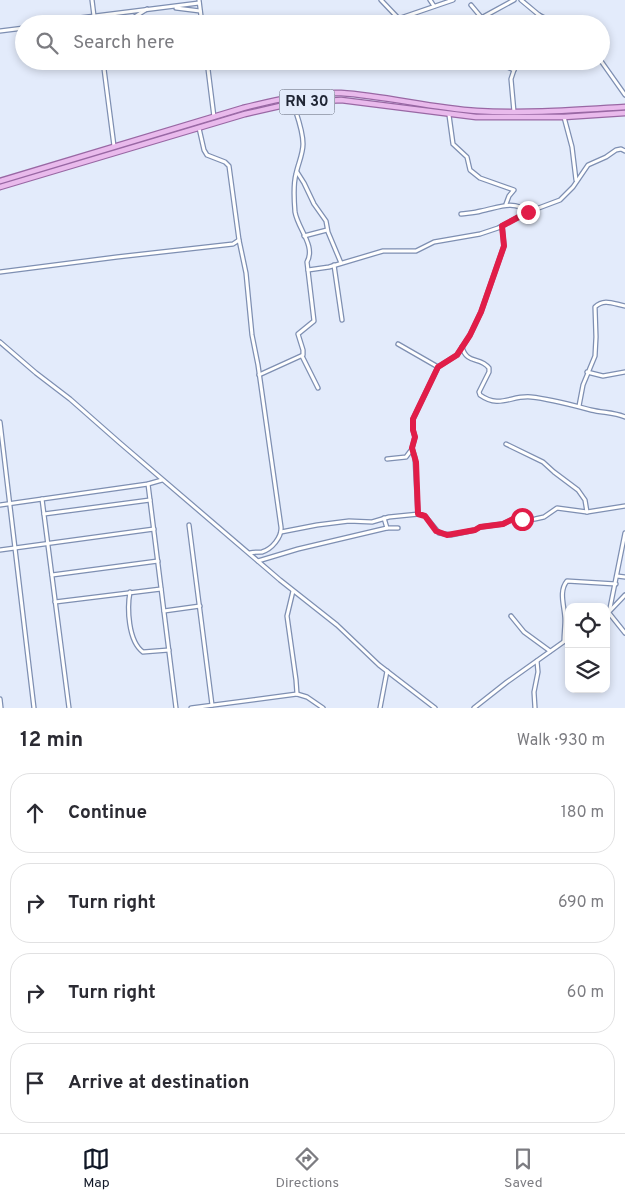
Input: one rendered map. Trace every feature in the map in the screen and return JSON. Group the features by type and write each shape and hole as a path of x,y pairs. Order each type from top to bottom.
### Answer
{"main road":[{"name":"RN 30","path":"0,181 268,102 326,94 372,97 476,111 514,112 625,107"},
{"name":"RN 30","path":"0,187 269,107 293,103 341,100 449,115 484,117 564,117 625,114"}],"street":[{"path":"92,0 94,15"},
{"path":"380,0 395,15"},
{"path":"430,0 434,6"},
{"path":"410,15 453,0"},
{"path":"487,15 514,0"},
{"path":"521,0 539,15"},
{"path":"102,15 170,7 199,1 201,15"},
{"path":"471,6 479,15"},
{"path":"170,7 200,11"},
{"path":"138,15 147,9"},
{"path":"0,31 15,29"},
{"path":"104,70 114,146"},
{"path":"208,70 214,117"},
{"path":"514,70 511,79 514,112"},
{"path":"607,70 625,95"},
{"path":"293,103 302,132 303,143 296,172 295,211 309,248 310,257 306,262 314,316 312,323 298,334 303,350 302,356 318,388"},
{"path":"449,115 453,144 467,157 470,170 480,178 514,190 506,204"},
{"path":"564,117 572,147 576,181"},
{"path":"199,128 207,155 225,162 228,166 246,273 252,335 281,532 271,547 262,552"},
{"path":"308,270 334,265 383,251 416,251 434,242 480,234 502,226 528,212 560,200 567,194 584,169 591,163 606,157 616,150 621,149 625,151"},
{"path":"296,172 325,219 327,230 341,262"},
{"path":"460,214 481,211 506,204 522,208 528,212"},
{"path":"387,459 406,457 412,448 415,437 413,419 438,367 455,357 470,335 481,312 501,256 504,240 502,226"},
{"path":"304,236 327,230"},
{"path":"0,272 233,244 239,240"},
{"path":"334,265 342,320"},
{"path":"579,406 595,352 595,307 601,302 625,306"},
{"path":"0,343 70,399 293,591 348,634 387,671 435,708"},
{"path":"398,344 438,367"},
{"path":"462,347 468,358 481,361 489,368 489,372 479,392 480,395 489,401 504,402 526,397 579,406 625,417"},
{"path":"259,375 302,356"},
{"path":"588,372 603,376 625,372"},
{"path":"0,422 34,708"},
{"path":"506,444 544,462 578,490 584,500 587,512"},
{"path":"412,448 416,462 418,514"},
{"path":"0,505 148,484 163,480"},
{"path":"148,484 176,708"},
{"path":"42,499 69,708"},
{"path":"44,514 150,500"},
{"path":"281,532 316,524 349,521 372,522 384,518 418,514 425,516 436,531 447,535 503,524 515,518 535,520 544,517 557,508 587,512 625,506"},
{"path":"384,518 387,528"},
{"path":"189,525 212,705"},
{"path":"258,561 387,528 398,528"},
{"path":"0,550 154,529"},
{"path":"610,606 625,532"},
{"path":"249,553 262,552 273,556"},
{"path":"52,575 158,561"},
{"path":"617,576 625,577"},
{"path":"474,708 564,642 565,619 562,594 567,581 616,584"},
{"path":"55,602 161,589"},
{"path":"293,591 287,616 297,694"},
{"path":"130,592 129,619 137,646 143,652 168,650"},
{"path":"610,612 625,595"},
{"path":"164,611 200,606"},
{"path":"510,616 524,632 550,651"},
{"path":"610,616 625,633"},
{"path":"536,708 535,683 538,672 537,660"},
{"path":"380,708 387,671"},
{"path":"191,708 297,694 323,708"},
{"path":"0,699 1,708"}],"route":[{"path":"522,519 515,518 503,524 480,527 475,530 451,535 436,531 425,516 418,514 416,462 412,448 415,437 412,422 438,367 457,355 470,335 481,312 504,246 502,226 528,212"}]}
